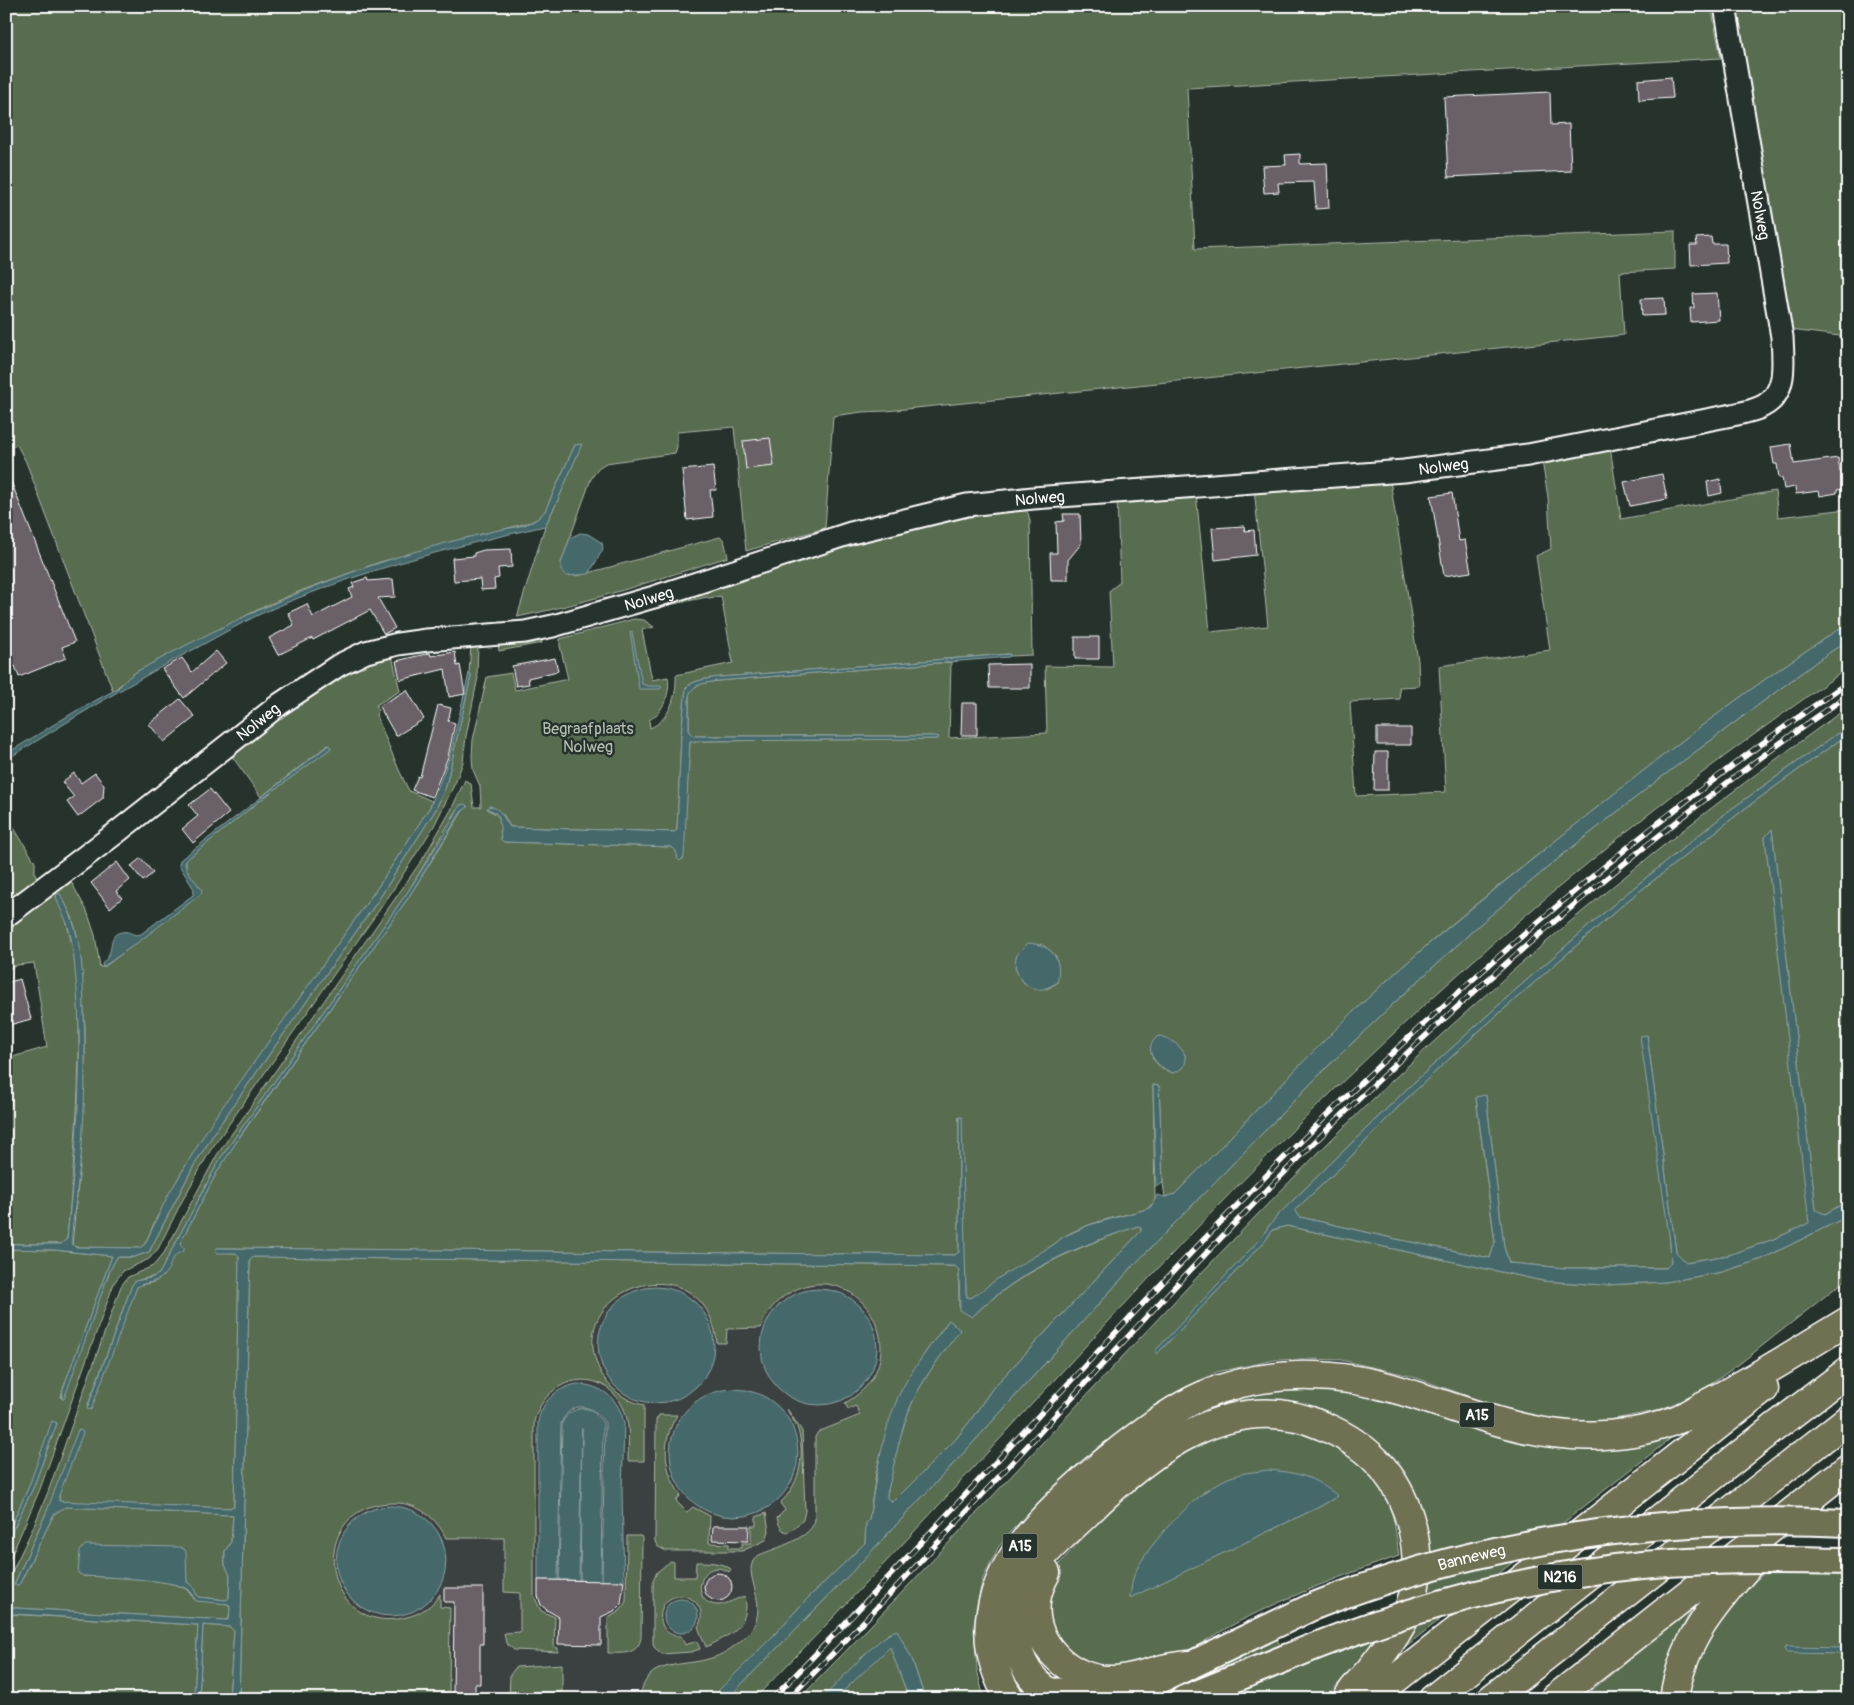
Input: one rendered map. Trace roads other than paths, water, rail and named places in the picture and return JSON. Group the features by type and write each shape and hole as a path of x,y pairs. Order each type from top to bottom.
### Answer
{"highway":[{"name":"A15","path":"1010,1699 995,1670 990,1649 989,1629 993,1602 1003,1572 1022,1543 1038,1524 1104,1462 1158,1421 1205,1395 1238,1385 1274,1378 1312,1375 1339,1377 1364,1380 1509,1425 1542,1432 1602,1436 1654,1427 1679,1419 1728,1393 1848,1322"},
{"name":"A15","path":"1370,1699 1848,1322"},
{"path":"1433,1699 1848,1371"},
{"name":"A15","path":"1042,1695 1023,1663 1018,1649 1015,1620 1018,1600 1024,1583 1042,1558 1099,1501 1165,1447 1189,1433 1214,1422 1240,1416 1266,1414 1312,1420 1354,1441 1375,1459 1393,1480 1408,1510 1413,1533 1415,1576 1413,1596 1404,1620 1377,1661 1347,1699"},
{"path":"1491,1699 1848,1419"},
{"path":"1554,1699 1848,1468"},
{"path":"1674,1699 1679,1674 1704,1618 1796,1508"},
{"name":"A15","path":"1067,1532 1040,1585 1036,1603 1037,1620 1042,1638 1051,1651 1077,1673 1100,1680 1118,1680 1190,1665"},
{"name":"A15","path":"992,1699 995,1670"}],"main road":[{"name":"Banneweg","path":"1120,1699 1314,1606 1372,1585 1477,1555 1556,1539 1634,1529 1721,1522 1848,1523"},
{"name":"N216","path":"1184,1699 1348,1633 1456,1600 1538,1580 1683,1562 1774,1559 1847,1561"},
{"path":"1042,1695 1065,1692 1081,1699"}],"street":[{"name":"Nolweg","path":"6,916 116,834 280,704 339,665 366,652 398,644 426,640 525,632 552,626 654,597 851,533 967,505 1033,498 1414,470 1528,455 1732,415 1762,407 1771,401 1780,386 1782,375 1782,337 1726,6"}],"water":[{"path":"582,444 545,526 471,543 362,575 326,587 256,616 127,686 6,760 6,754 76,711 117,689 136,672 212,632 290,596 330,580 411,553 533,522 545,511 575,445"},
{"path":"580,533 588,534 602,543 603,549 589,574 567,576 561,571 561,563 570,538"},
{"path":"1848,623 1848,640 1663,776 1565,853 1479,925 1324,1070 1133,1266 970,1446 852,1572 727,1699 710,1699 804,1602 865,1543 866,1523 869,1520 880,1458 892,1412 908,1378 949,1320 960,1330 923,1382 908,1412 887,1494 887,1498 891,1501 896,1499 956,1439 992,1389 1141,1231 1141,1227 1138,1226 1093,1242 1028,1273 1008,1286 972,1317 960,1310 959,1270 955,1266 254,1257 250,1260 239,1699 229,1699 234,1631 230,1627 203,1625 199,1699 194,1699 198,1625 6,1615 6,1598 10,1600 11,1606 16,1608 229,1619 230,1607 228,1604 196,1601 187,1589 179,1586 137,1579 83,1576 78,1573 80,1551 85,1545 180,1547 186,1553 187,1582 193,1587 198,1597 226,1600 229,1598 230,1575 225,1565 225,1551 231,1542 233,1516 230,1515 65,1507 54,1514 20,1583 14,1585 46,1513 78,1430 83,1433 59,1495 59,1501 230,1508 234,1506 239,1256 236,1253 216,1253 217,1248 955,1255 959,1252 959,1117 962,1117 966,1293 967,1297 971,1298 1063,1237 1089,1225 1147,1209 1151,1207 1157,1195 1165,1197 1175,1194 1349,1016 1426,947 1665,754 1773,673"},
{"path":"630,631 632,632 642,684 660,686 662,687 660,689 639,689"},
{"path":"1010,654 1009,657 717,681 693,688 689,696 689,732 693,736 939,737 938,739 690,741 684,857 680,861 672,847 504,842 501,840 499,817 495,812 487,809 489,806 497,809 510,827 674,832 677,830 681,735 686,688 695,682 722,677"},
{"path":"469,673 471,676 446,786 436,809 377,902 218,1127 193,1167 149,1252 134,1257 117,1257 110,1270 64,1399 62,1399 63,1389 112,1256 54,1250 6,1249 6,1244 61,1244 67,1239 78,1104 78,1003 72,942 56,894 60,894 73,921 80,951 83,981 84,1103 81,1157 72,1229 72,1244 75,1247 140,1248 145,1244 167,1197 211,1123 380,884 430,807 449,759"},
{"path":"1848,726 1848,734 1747,807 1626,902 1478,1032 1402,1103 1342,1166 1295,1210 1300,1217 1490,1258 1495,1242 1476,1097 1486,1095 1504,1247 1509,1263 1565,1268 1666,1268 1671,1263 1670,1242 1640,1036 1647,1035 1676,1252 1686,1262 1729,1255 1774,1239 1809,1223 1765,837 1772,829 1816,1210 1825,1214 1848,1201 1848,1216 1762,1259 1722,1272 1665,1282 1604,1285 1543,1281 1287,1226 1272,1230 1266,1240 1157,1354 1155,1351 1262,1237 1278,1215 1409,1087 1512,993 1621,898 1730,810"},
{"path":"329,745 330,749 262,799 186,860 185,864 188,872 202,890 201,894 103,967 102,964 110,951 115,935 125,932 136,935 141,934 193,895 194,889 179,865 180,860"},
{"path":"465,804 468,807 461,812 408,898 242,1133 217,1172 180,1243 184,1251 173,1258 167,1271 161,1278 137,1287 91,1410 87,1409 132,1285 135,1281 151,1278 159,1274 220,1159 409,890 448,828 460,805"},
{"path":"1028,943 1044,947 1054,954 1058,966 1057,983 1046,988 1035,989 1026,984 1019,976 1015,966 1016,960 1018,954"},
{"path":"1158,1036 1172,1041 1183,1052 1186,1057 1181,1069 1173,1073 1162,1067 1153,1058 1151,1047"},
{"path":"1153,1085 1159,1086 1163,1183 1156,1187"},
{"path":"656,1287 678,1292 697,1304 709,1323 714,1345 709,1367 697,1386 678,1398 656,1403 634,1398 615,1386 603,1367 598,1345 603,1323 615,1304 634,1292"},
{"path":"819,1289 841,1294 860,1306 872,1325 877,1347 872,1369 860,1388 841,1400 819,1405 797,1400 778,1388 766,1369 761,1347 766,1325 778,1306 797,1294"},
{"path":"577,1384 594,1387 608,1395 622,1415 624,1424 622,1492 624,1581 602,1581 605,1423 594,1411 582,1407 571,1410 561,1423 558,1580 538,1580 538,1422 543,1408 556,1392"},
{"path":"734,1389 747,1390 759,1394 779,1408 793,1428 797,1440 797,1466 793,1478 779,1498 759,1512 747,1516 734,1517 721,1516 709,1512 689,1498 675,1478 671,1466 670,1453 671,1440 675,1428 689,1408 709,1394 721,1390"},
{"path":"583,1408 592,1410 603,1423 601,1581 580,1581 582,1428 579,1580 559,1580 562,1423 570,1412"},
{"path":"52,1421 57,1423 33,1488 6,1544 6,1538 29,1486"},
{"path":"1268,1470 1305,1477 1321,1484 1338,1496 1319,1507 1130,1598 1134,1575 1140,1562 1177,1517 1192,1503 1221,1481 1238,1475"},
{"path":"391,1506 412,1510 430,1522 442,1540 446,1561 442,1582 430,1600 412,1612 391,1616 370,1612 352,1600 340,1582 336,1561 340,1540 352,1522 370,1510"},
{"path":"681,1599 693,1604 698,1616 693,1628 681,1633 669,1628 664,1616 669,1604"},
{"path":"897,1630 912,1659 925,1699 909,1699 890,1647 835,1699 822,1699 869,1650"},
{"path":"1784,1648 1848,1648 1848,1654 1786,1653"}],"railway":[{"path":"772,1699 904,1561 1162,1283 1228,1214 1360,1084 1426,1022 1561,902 1702,789 1848,682"},
{"path":"788,1699 857,1629 1124,1340 1260,1198 1390,1069 1515,956 1644,847 1779,744 1848,695"}],"park label":[{"name":"Begraafplaats Nolweg","path":"588,737"}]}
